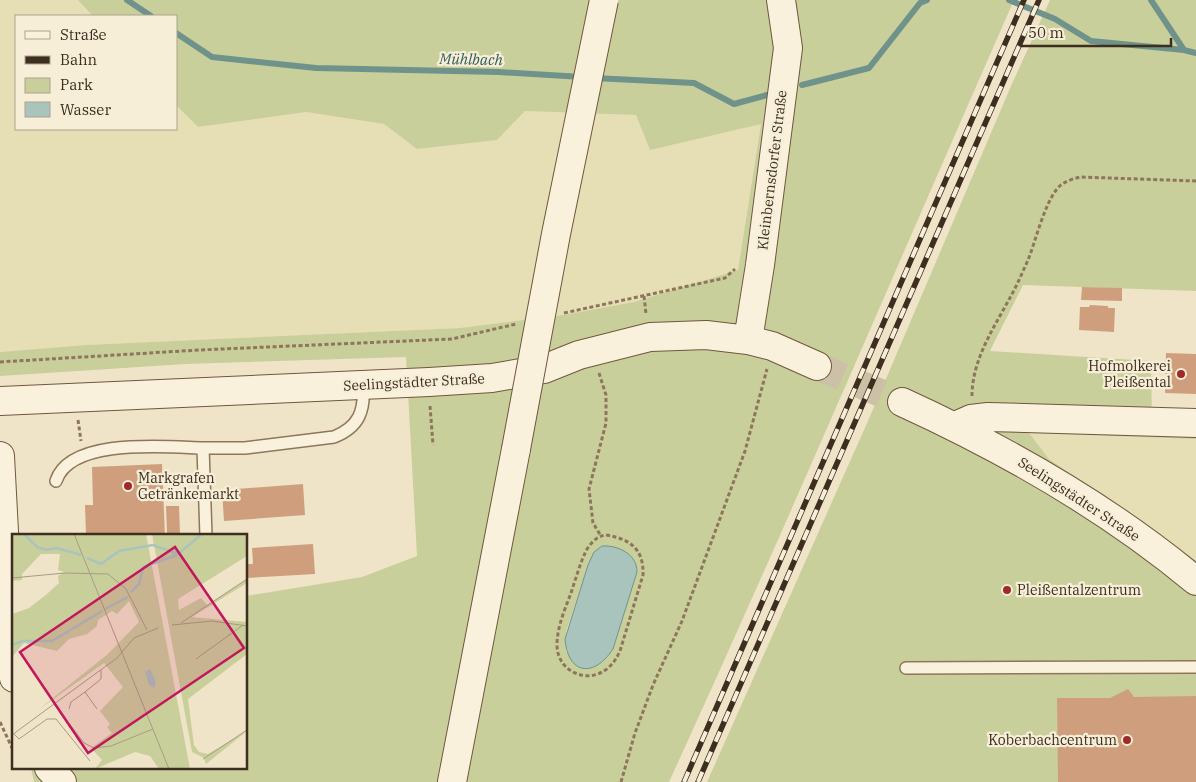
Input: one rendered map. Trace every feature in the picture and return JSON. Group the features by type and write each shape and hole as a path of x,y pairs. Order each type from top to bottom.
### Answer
{"street":[{"path":"452,782 556,234 604,0"},
{"name":"Kleinbernsdorfer Straße","path":"760,343 760,265 788,48 781,0"},
{"name":"Seelingstädter Straße","path":"0,401 492,378 544,370 579,355 650,336 706,335 760,343 817,366"},
{"name":"Seelingstädter Straße","path":"902,402 963,423 1004,452 1068,489 1125,527 1196,582"},
{"name":"Seelingstädter Straße","path":"963,423 988,417 1196,423"},
{"path":"0,456 12,661"},
{"path":"51,770 62,782"}],"lane":[{"path":"56,481 59,472 69,462 82,455 131,447 245,448 334,438 345,433 360,415 364,398 363,385"},
{"path":"203,448 206,534"},
{"path":"906,668 1196,667"}],"path":[{"path":"963,423 972,383 983,349 1014,292 1050,200 1057,188 1070,180 1080,177 1196,181"},
{"path":"559,314 725,278 743,262 760,265"},
{"path":"0,362 199,350 452,339 522,323"},
{"path":"621,782 635,733 653,685 682,621 745,450 760,343"},
{"path":"600,536 592,523 589,490 606,422 606,395"},
{"path":"74,397 82,455"},
{"path":"430,406 433,445"},
{"path":"600,536 613,536 635,548 642,558 643,575 620,652 609,668 601,673 583,676 568,670 557,655 558,634 584,554 600,536"},
{"path":"0,722 12,748"}],"shaded area":[{"path":"0,0 78,0 92,15 15,15 15,130 178,130 178,107 199,127 306,112 384,124 417,149 497,140 525,111 636,115 650,150 761,123 738,270 634,302 563,315 460,328 86,345 0,352"},
{"path":"1028,433 1196,439 1196,561 1049,459"}],"green space":[{"path":"78,0 1014,0 800,490 669,782 34,782 31,770 248,770 248,596 362,577 417,556 406,357 186,364 0,376 0,352 86,345 460,328 563,315 634,302 738,270 761,124 650,150 636,115 525,111 497,140 417,149 384,124 306,112 198,127 178,107 178,15 92,15","holes":["602,546 614,548 630,556 634,561 637,572 613,649 566,652 566,632 592,556"]},
{"path":"1050,0 1196,0 1196,291 1023,285 990,351 1151,361 1152,424 1196,425 1196,439 1029,433 1049,459 1196,561 1196,782 707,782 868,421 1011,86"}],"water":[{"path":"602,546 614,547 626,552 634,560 637,572 613,649 598,665 583,668 576,666 571,660 565,639 588,565 594,552"}],"building":[{"path":"1082,287 1122,288 1122,301 1081,300"},
{"path":"1090,305 1115,308 1114,332 1079,330 1080,307 1089,307"},
{"name":"Hofmolkerei Pleißental","path":"1166,353 1196,354 1196,394 1165,393"},
{"name":"Markgrafen Getränkemarkt","path":"162,464 165,534 86,534 85,505 93,505 92,467"},
{"path":"303,484 305,515 224,521 222,490"},
{"path":"166,506 179,506 180,533 167,533"},
{"path":"313,544 315,574 248,578 248,564 253,564 252,548"},
{"name":"Koberbachcentrum","path":"1128,689 1134,697 1196,696 1196,782 1058,782 1057,698 1110,698"}],"waterway":[{"name":"Mühlbach","path":"127,0 150,15"},
{"name":"Mühlbach","path":"802,85 869,68 920,3 927,0"},
{"name":"Mühlbach","path":"1009,0 1055,19 1091,41 1184,50"},
{"path":"1151,0 1184,50 1196,53"},
{"name":"Mühlbach","path":"178,34 212,57 316,68 499,72 582,77"},
{"name":"Mühlbach","path":"594,78 694,83 734,104 767,95"}],"tunnel":[{"path":"817,366 902,402"}],"railway":[{"path":"684,782 1024,0"},
{"path":"698,782 1039,0"}],"place":[{"name":"Hofmolkerei Pleißental","path":"1181,374"},
{"name":"Markgrafen Getränkemarkt","path":"128,486"},
{"name":"Pleißentalzentrum","path":"1007,590"},
{"name":"Koberbachcentrum","path":"1127,740"}]}
